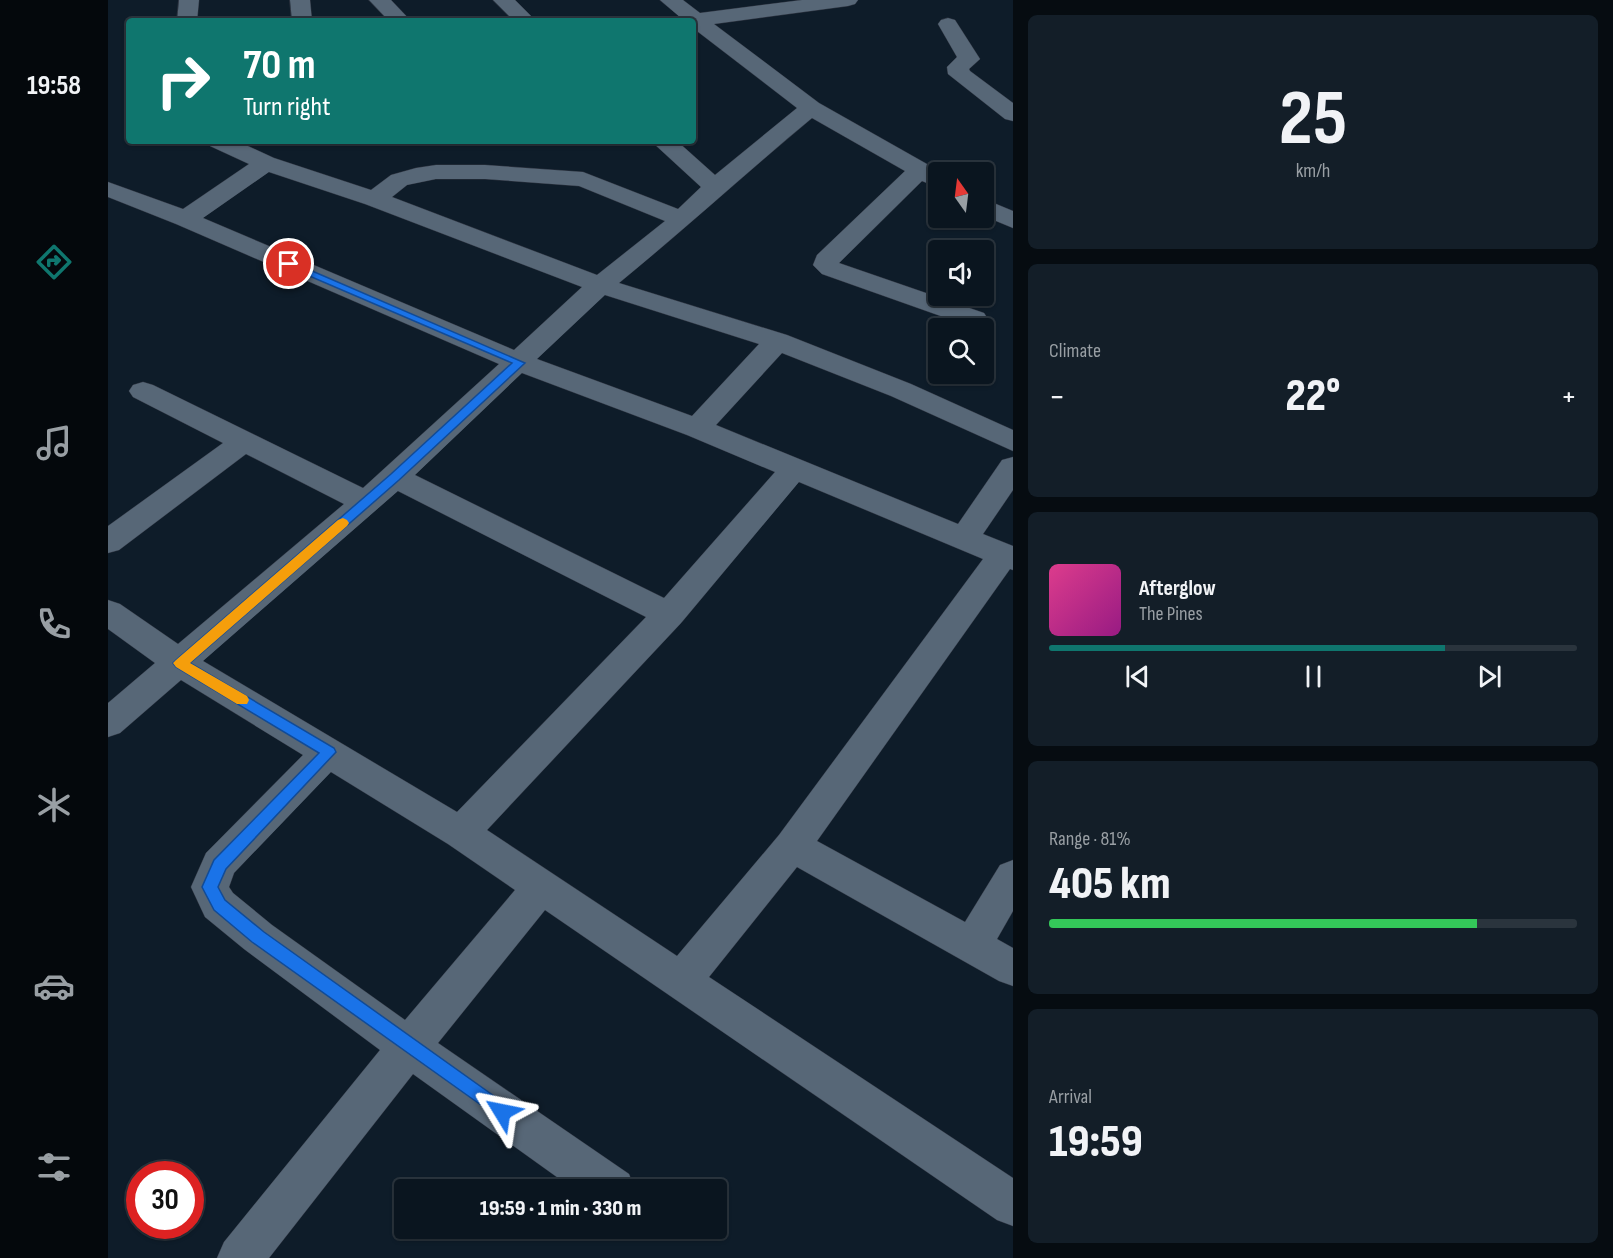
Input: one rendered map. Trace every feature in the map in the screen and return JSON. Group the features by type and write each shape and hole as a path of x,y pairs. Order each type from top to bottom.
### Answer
{"street":[{"path":"187,18 189,0"},
{"path":"300,0 302,18"},
{"path":"379,0 397,18"},
{"path":"503,0 523,18"},
{"path":"670,0 690,18"},
{"path":"696,19 848,0"},
{"path":"696,23 811,108 928,175"},
{"path":"948,24 969,58 958,67 959,74 1013,114"},
{"path":"108,723 395,477 520,363 600,285 682,219 715,187 811,108"},
{"path":"225,144 266,163 374,199 600,285 777,341 901,390 1013,441"},
{"path":"666,144 715,187"},
{"path":"185,219 266,163"},
{"path":"374,199 399,180 416,175 436,171 485,172 583,179 682,219"},
{"path":"928,177 826,260 826,265 831,269 972,318"},
{"path":"108,189 185,219 520,363 697,428 793,470 1008,557 792,846 680,982"},
{"path":"697,428 777,341"},
{"path":"143,391 366,502"},
{"path":"108,542 243,442"},
{"path":"964,539 1013,467"},
{"path":"461,833 669,614 793,470"},
{"path":"395,477 669,614"},
{"path":"108,612 180,663 461,833 1013,1204"},
{"path":"329,752 219,864 210,887 219,905 258,937 597,1179"},
{"path":"792,846 1013,968"},
{"path":"973,944 1013,876"},
{"path":"240,1258 541,887"}],"slow traffic":[{"path":"242,700 180,663 343,523"}],"route":[{"path":"289,264 520,363 395,477 180,663 329,752 219,864 210,887 219,905 258,937 502,1112"}]}
